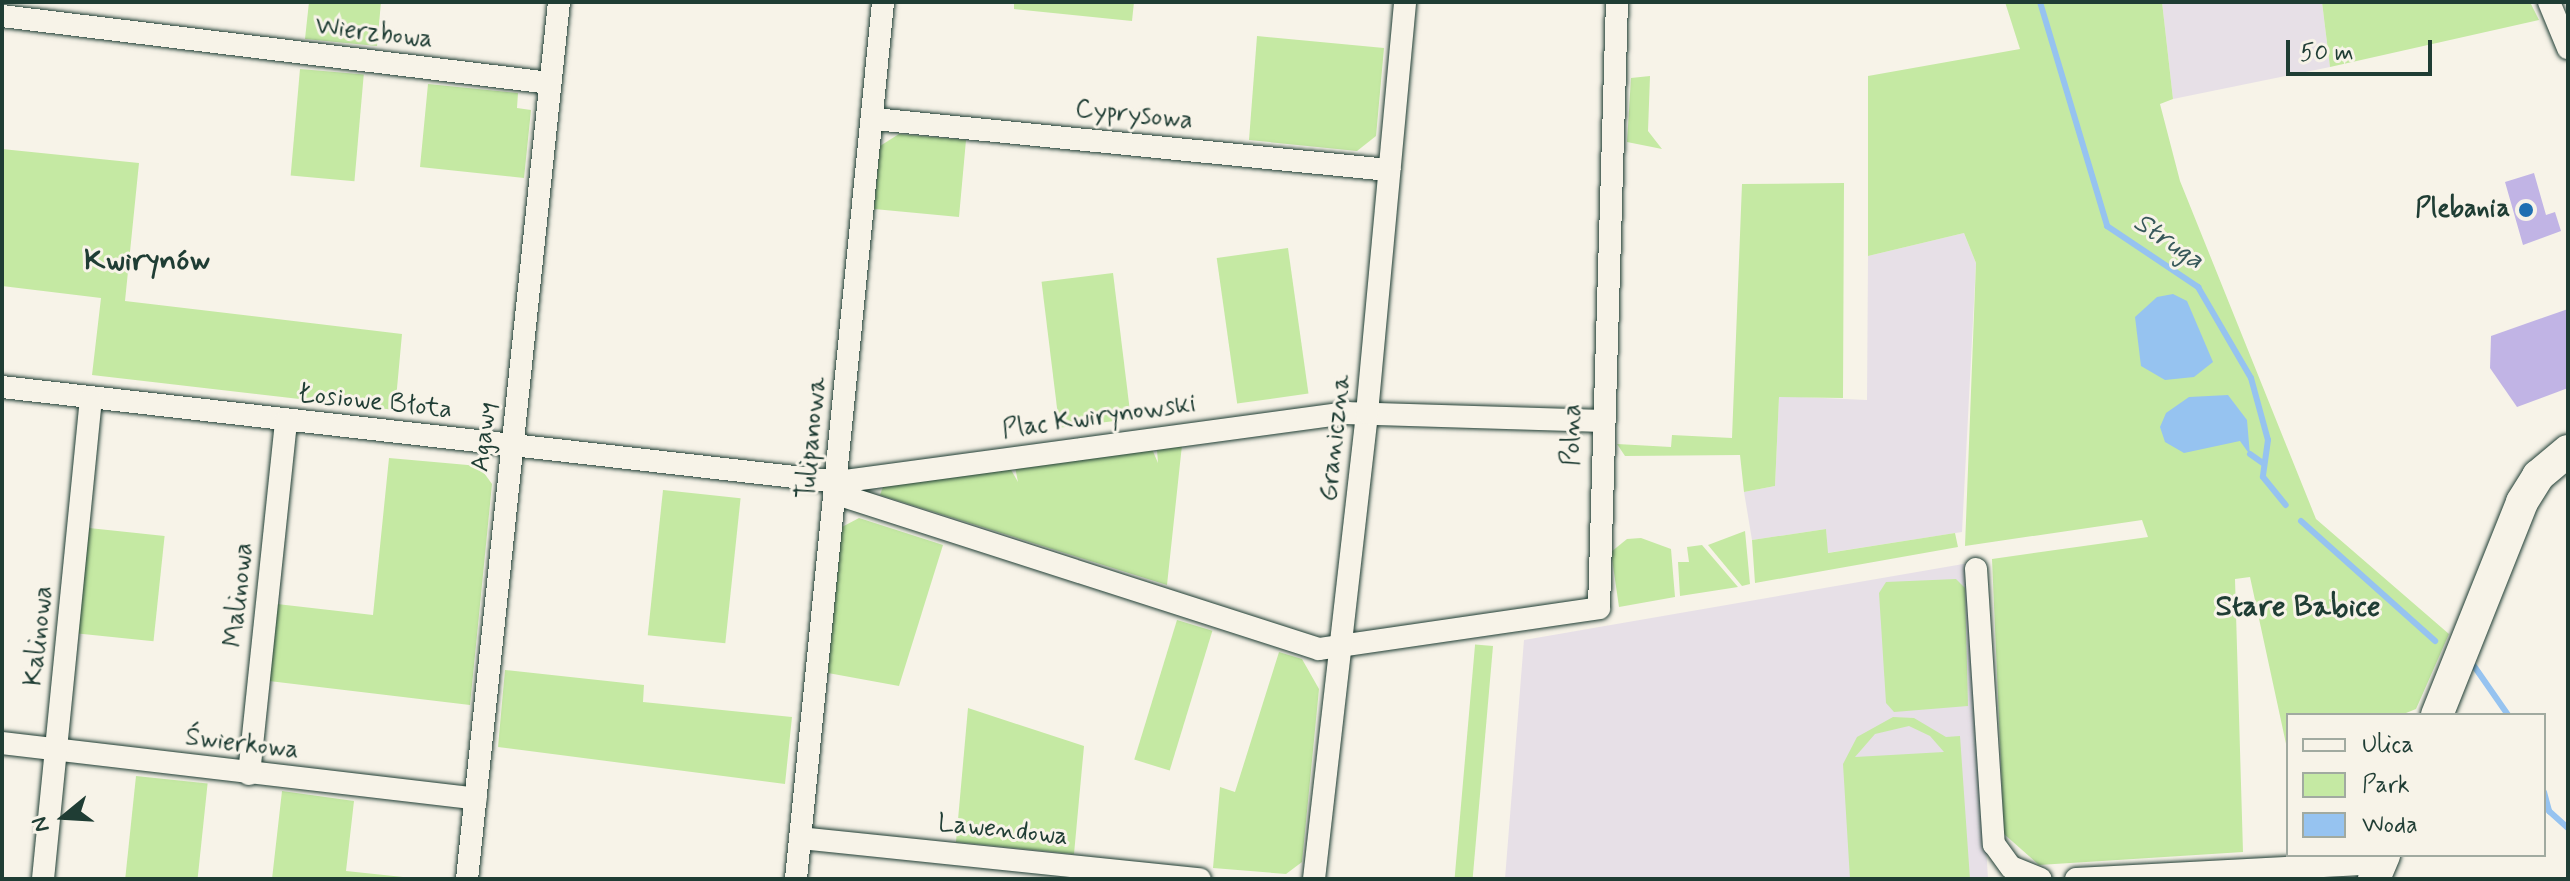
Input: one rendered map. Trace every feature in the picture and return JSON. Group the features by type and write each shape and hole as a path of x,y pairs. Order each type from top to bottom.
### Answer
{"street":[{"name":"Agawy","path":"467,879 559,2"},
{"name":"Tulipanowa","path":"796,879 838,488 883,2"},
{"name":"Graniczna","path":"1314,879 1367,413 1405,2"},
{"name":"Polna","path":"1340,648 1599,608 1601,421 1617,2"},
{"path":"2549,2 2568,48"},
{"name":"Wierzbowa","path":"2,16 550,83"},
{"name":"Cyprysowa","path":"874,119 1389,170"},
{"name":"Łosiowe Błota","path":"2,387 512,445 838,488"},
{"name":"Kalinowa","path":"43,879 91,399"},
{"name":"Plac Kwirynowski","path":"838,488 1367,413 1601,421"},
{"name":"Malinowa","path":"249,774 286,421"},
{"path":"2438,713 2522,502 2538,476 2568,451"},
{"path":"838,488 1319,649 1340,648"},
{"path":"1976,569 1994,844 2011,867 2041,879"},
{"name":"Świerkowa","path":"2,743 476,799"},
{"name":"Lawendowa","path":"800,838 1200,879"},
{"path":"2076,879 2380,866"}],"shaded area":[{"path":"2162,2 2322,2 2330,67 2173,99"},
{"path":"1964,233 1976,263 1962,532 1827,553 1826,529 1752,540 1744,492 1775,486 1779,396 1867,400 1868,256"},
{"path":"1969,563 1988,879 1505,879 1524,640"}],"green space":[{"path":"309,2 381,2 377,46 305,39"},
{"path":"1014,2 1134,2 1132,21 1014,9"},
{"path":"2005,2 2162,2 2173,99 2160,104 2180,181 2316,519 2449,634 2416,709 2406,713 2286,713 2286,744 2250,577 2235,579 2243,852 2039,865 2004,834 1992,559 2148,537 2142,520 1965,546 1976,263 1964,233 1868,256 1868,76 2020,49"},
{"path":"2322,2 2530,2 2539,20 2330,67"},
{"path":"1257,36 1384,48 1376,136 1357,151 1249,140"},
{"path":"300,69 364,75 354,181 291,176"},
{"path":"1650,76 1648,131 1662,149 1627,142 1631,78"},
{"path":"428,84 518,93 517,108 531,110 524,178 420,167"},
{"path":"899,134 966,140 959,217 874,209 880,146"},
{"path":"2,149 139,163 125,301 402,334 395,410 92,375 101,298 2,286"},
{"path":"1844,183 1843,398 1779,397 1775,486 1744,492 1740,455 1625,456 1617,444 1671,447 1672,435 1732,438 1742,184"},
{"path":"1288,248 1308,394 1237,404 1217,258"},
{"path":"1113,273 1131,419 1059,428 1042,282"},
{"path":"1182,445 1167,585 880,495 884,484 1010,468 1018,482 1015,467 1152,449 1158,463 1157,450"},
{"path":"389,458 479,466 492,484 470,705 269,681 277,604 373,615"},
{"path":"663,490 741,498 725,643 648,635"},
{"path":"859,518 943,545 899,686 828,673 842,527"},
{"path":"89,528 165,536 154,641 78,633"},
{"path":"1826,529 1828,553 1955,533 1958,547 1755,583 1752,540"},
{"path":"1745,531 1750,584 1742,586 1708,545"},
{"path":"1641,538 1671,549 1675,597 1619,607 1611,552 1627,539"},
{"path":"1702,545 1738,587 1680,596 1678,562 1689,562 1687,547"},
{"path":"1956,579 1965,588 1968,706 1894,712 1886,703 1879,593 1886,582"},
{"path":"1177,620 1212,631 1170,770 1134,760"},
{"path":"1475,644 1493,646 1473,879 1455,878"},
{"path":"1279,652 1302,659 1319,689 1302,862 1286,874 1213,868 1220,787 1235,792"},
{"path":"505,670 644,685 643,702 792,717 785,784 498,747"},
{"path":"968,708 1084,746 1074,854 956,842"},
{"path":"1893,717 1914,718 1946,737 1960,736 1970,879 1850,879 1843,764 1857,737","holes":["1909,726 1930,736 1944,752 1855,757 1875,734"]},
{"path":"136,776 208,784 198,879 125,879"},
{"path":"282,791 354,801 346,871 422,879 272,879"}],"water":[{"path":"2173,294 2187,301 2213,362 2194,377 2165,380 2141,366 2135,317 2157,297"},
{"path":"2228,395 2247,420 2250,455 2240,441 2184,453 2165,442 2160,427 2166,413 2189,397"}],"building":[{"name":"Plebania","path":"2534,173 2546,215 2555,212 2561,231 2523,245 2505,182"},
{"path":"2568,309 2568,388 2517,407 2490,368 2491,336"}],"waterway":[{"name":"Struga","path":"2040,2 2107,226 2198,287 2251,378 2268,440 2263,477 2286,505"},
{"path":"2250,454 2263,463"},
{"name":"Struga","path":"2301,521 2435,641"},
{"name":"Struga","path":"2474,666 2507,713"},
{"name":"Struga","path":"2546,800 2549,811 2568,828"}],"place":[{"name":"Plebania","path":"2526,210"}],"district":[{"name":"Kwirynów","path":"147,261"},
{"name":"Stare Babice","path":"2298,607"}]}
